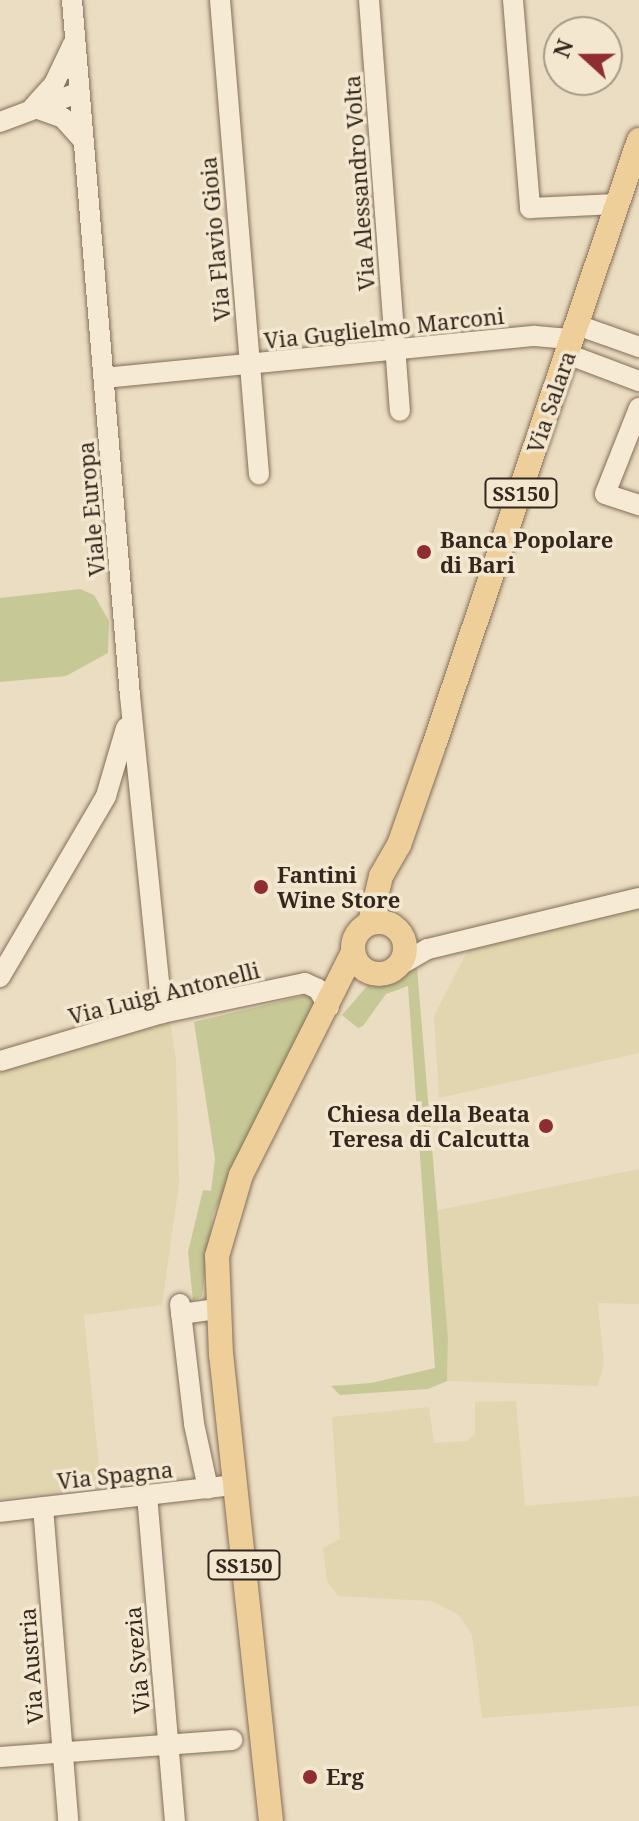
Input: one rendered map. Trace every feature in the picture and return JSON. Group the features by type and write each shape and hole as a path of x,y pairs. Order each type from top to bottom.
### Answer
{"main road":[{"name":"Via Salara","path":"400,934 390,903 399,845 639,140"},
{"name":"Via Salara","path":"370,923 381,876 399,845"},
{"path":"333,999 369,972 385,973 398,966 400,934 370,923 356,935 353,952 369,972"},
{"name":"SS150","path":"271,1821 217,1309 217,1256 231,1197 333,999 353,952"}],"street":[{"name":"Viale Europa","path":"72,0 130,696 162,1013"},
{"name":"Via Flavio Gioia","path":"220,0 259,474"},
{"name":"Via Alessandro Volta","path":"369,0 400,411"},
{"path":"513,0 530,208 617,204"},
{"path":"33,107 59,77 75,37"},
{"path":"0,122 33,107 80,92"},
{"path":"33,107 63,118 84,141"},
{"name":"Via Guglielmo Marconi","path":"104,378 396,353 535,336 572,340"},
{"path":"572,340 639,347"},
{"path":"572,340 639,381"},
{"path":"639,408 605,494 639,505"},
{"path":"0,977 106,796 123,748 130,696"},
{"path":"398,966 428,949 639,898"},
{"path":"400,934 428,949"},
{"name":"Via Luigi Antonelli","path":"0,1061 162,1013 305,983 333,999"},
{"path":"208,1488 194,1424 181,1309 217,1309"},
{"name":"Via Spagna","path":"0,1512 235,1485"},
{"name":"Via Svezia","path":"147,1495 175,1821"},
{"name":"Via Austria","path":"43,1507 68,1821"},
{"path":"0,1757 232,1740"}],"shaded area":[{"path":"639,908 639,1053 439,1098 434,1016 469,948"},
{"path":"170,1019 176,1060 179,1184 162,1305 84,1315 101,1485 0,1499 0,1071"},
{"path":"639,1169 639,1304 598,1303 604,1365 597,1386 447,1381 448,1338 434,1211"},
{"path":"516,1401 525,1506 639,1496 639,1706 482,1718 472,1635 459,1615 432,1601 338,1596 327,1581 323,1548 340,1539 332,1417 429,1407 434,1443 467,1441 475,1434 475,1402"}],"green space":[{"path":"80,589 94,595 109,621 108,653 66,676 0,682 0,598"},
{"path":"417,968 448,1338 447,1381 428,1389 340,1395 331,1386 371,1383 435,1368 408,986 386,994 363,1026 358,1028 342,1015 368,985"},
{"path":"311,994 317,998 213,1214 202,1296 193,1301 188,1252 203,1190 211,1191 215,1159 194,1022"}],"place":[{"name":"Banca Popolare di Bari","path":"424,552"},
{"name":"Fantini Wine Store","path":"261,887"},
{"name":"Chiesa della Beata Teresa di Calcutta","path":"546,1126"},
{"name":"Erg","path":"310,1777"}]}
